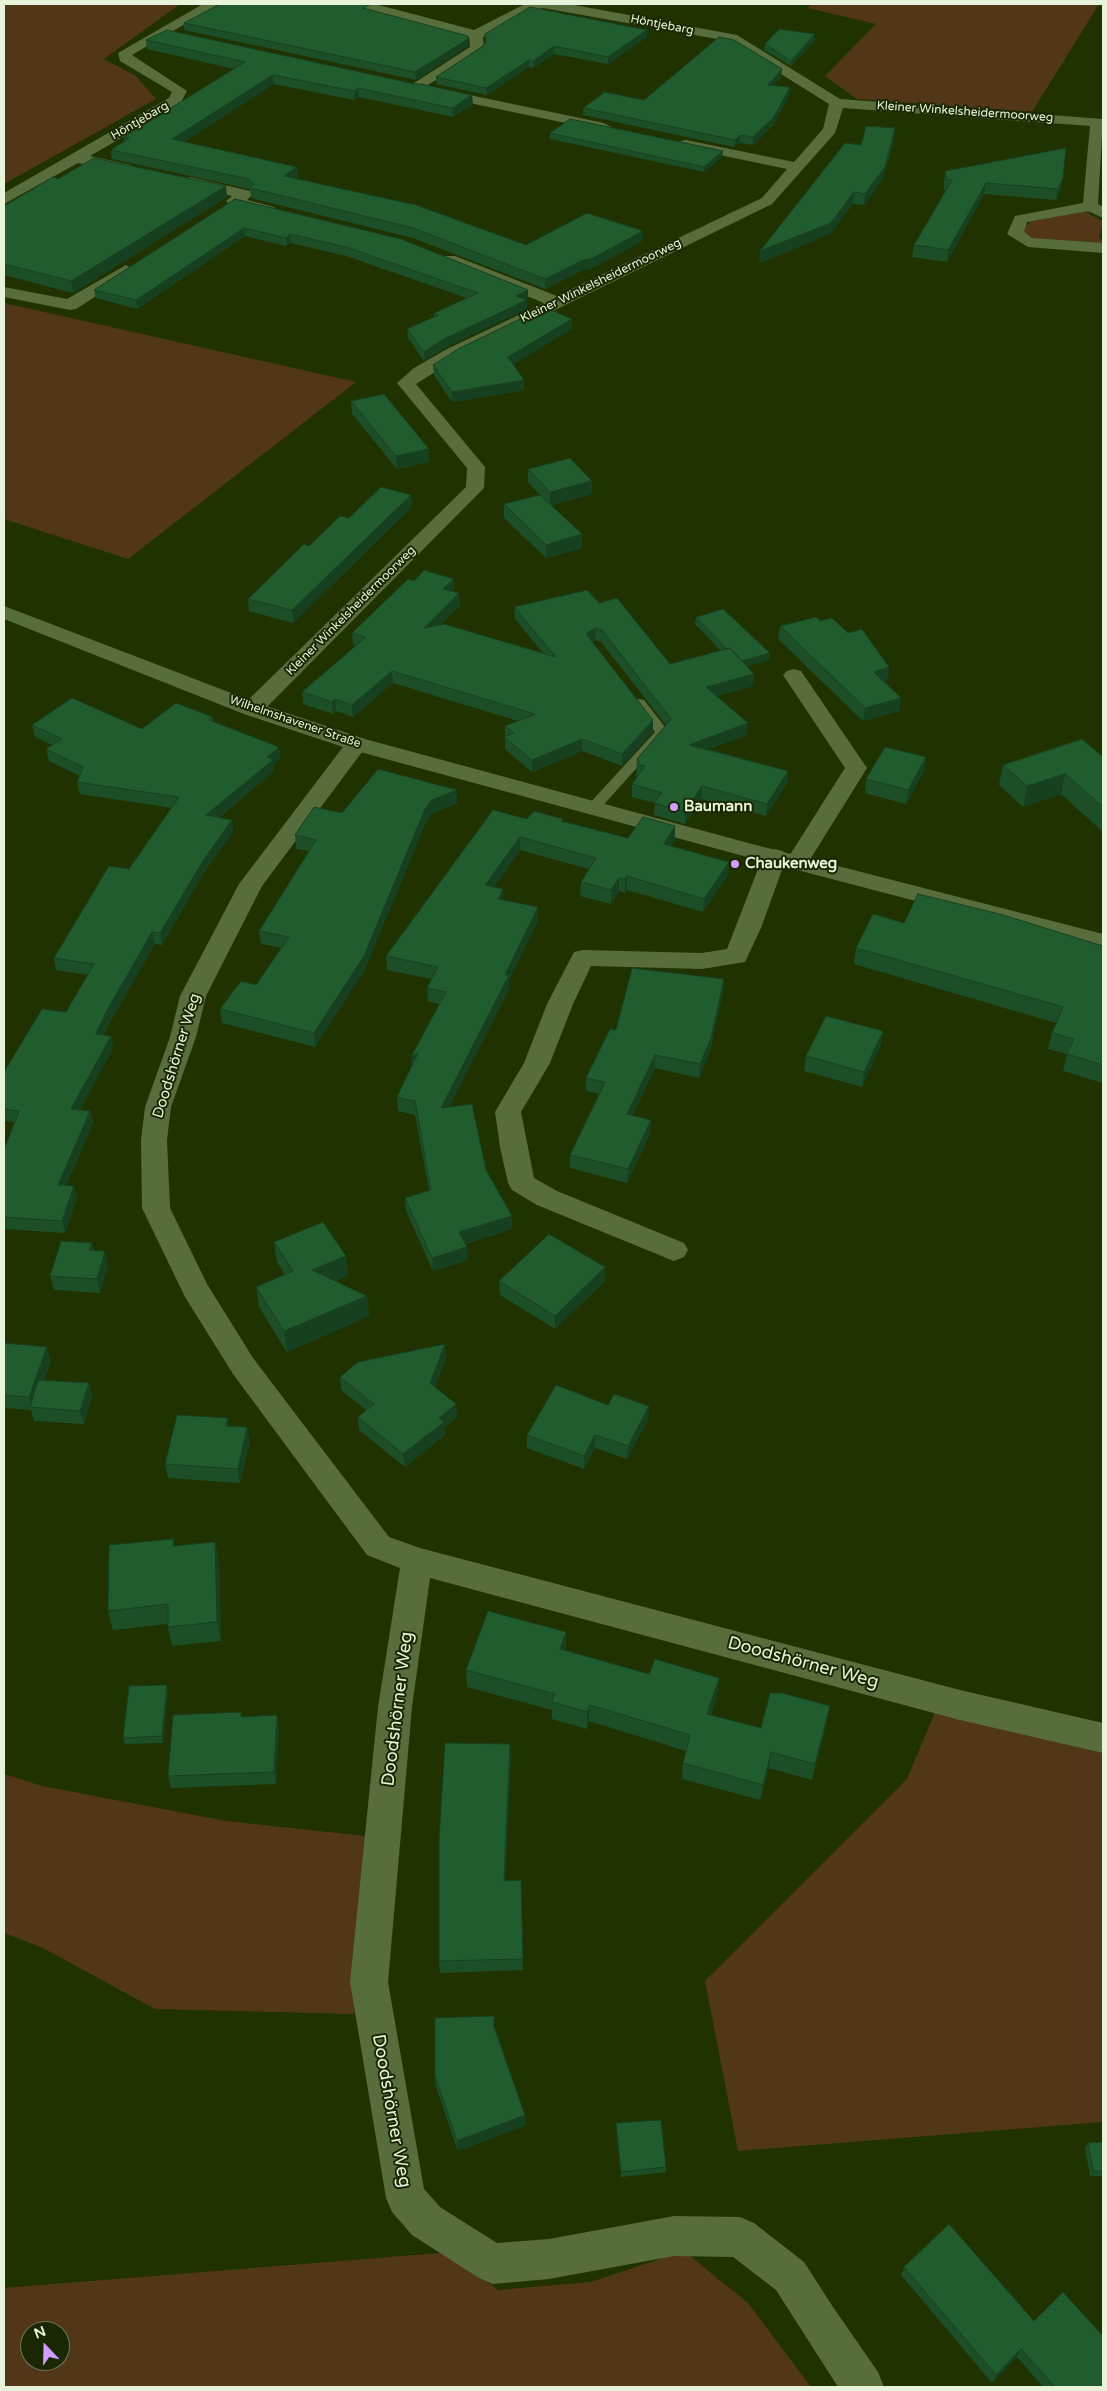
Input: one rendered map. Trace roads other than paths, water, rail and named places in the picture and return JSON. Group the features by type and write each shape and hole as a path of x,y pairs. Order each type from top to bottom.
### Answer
{"street":[{"name":"Höntjebarg","path":"4,199 175,101 180,91 125,58 126,53 212,4"},
{"path":"361,4 476,35 477,48 411,87 621,131"},
{"name":"Höntjebarg","path":"476,35 528,8 543,4 555,4 732,38 838,103"},
{"path":"162,32 182,36"},
{"name":"Kleiner Winkelsheidermoorweg","path":"252,709 475,488 476,467 406,383 453,353 767,201 830,130 838,103 1101,123"},
{"path":"1101,123 1097,209 1021,219 1015,234 1028,242 1103,248"},
{"path":"670,141 797,167"},
{"name":"Höntjebarg","path":"77,158 138,170"},
{"path":"177,179 245,194 217,211"},
{"path":"234,201 287,214"},
{"path":"433,253 559,303"},
{"path":"4,292 70,305 136,263"},
{"name":"Wilhelmshavener Straße","path":"4,612 252,709 357,744 469,776 594,807 1103,942"},
{"path":"674,1250 547,1198 522,1183 513,1147 508,1112 537,1063 560,1004 583,958 702,961 736,956 786,859 856,768 794,675"},
{"name":"Doodshörner Weg","path":"357,744 251,884 193,996 182,1037 158,1107 154,1140 156,1208 195,1288 244,1366 378,1546 417,1561 960,1705 1103,1738"},
{"name":"Doodshörner Weg","path":"417,1561 395,1707 370,1982 406,2198 426,2221 493,2264 549,2259 674,2236 740,2237 790,2276 818,2322 863,2387"}],"lane":[{"path":"594,807 662,732 631,693"}],"place":[{"name":"Baumann","path":"674,807"},
{"name":"Chaukenweg","path":"735,864"}]}
